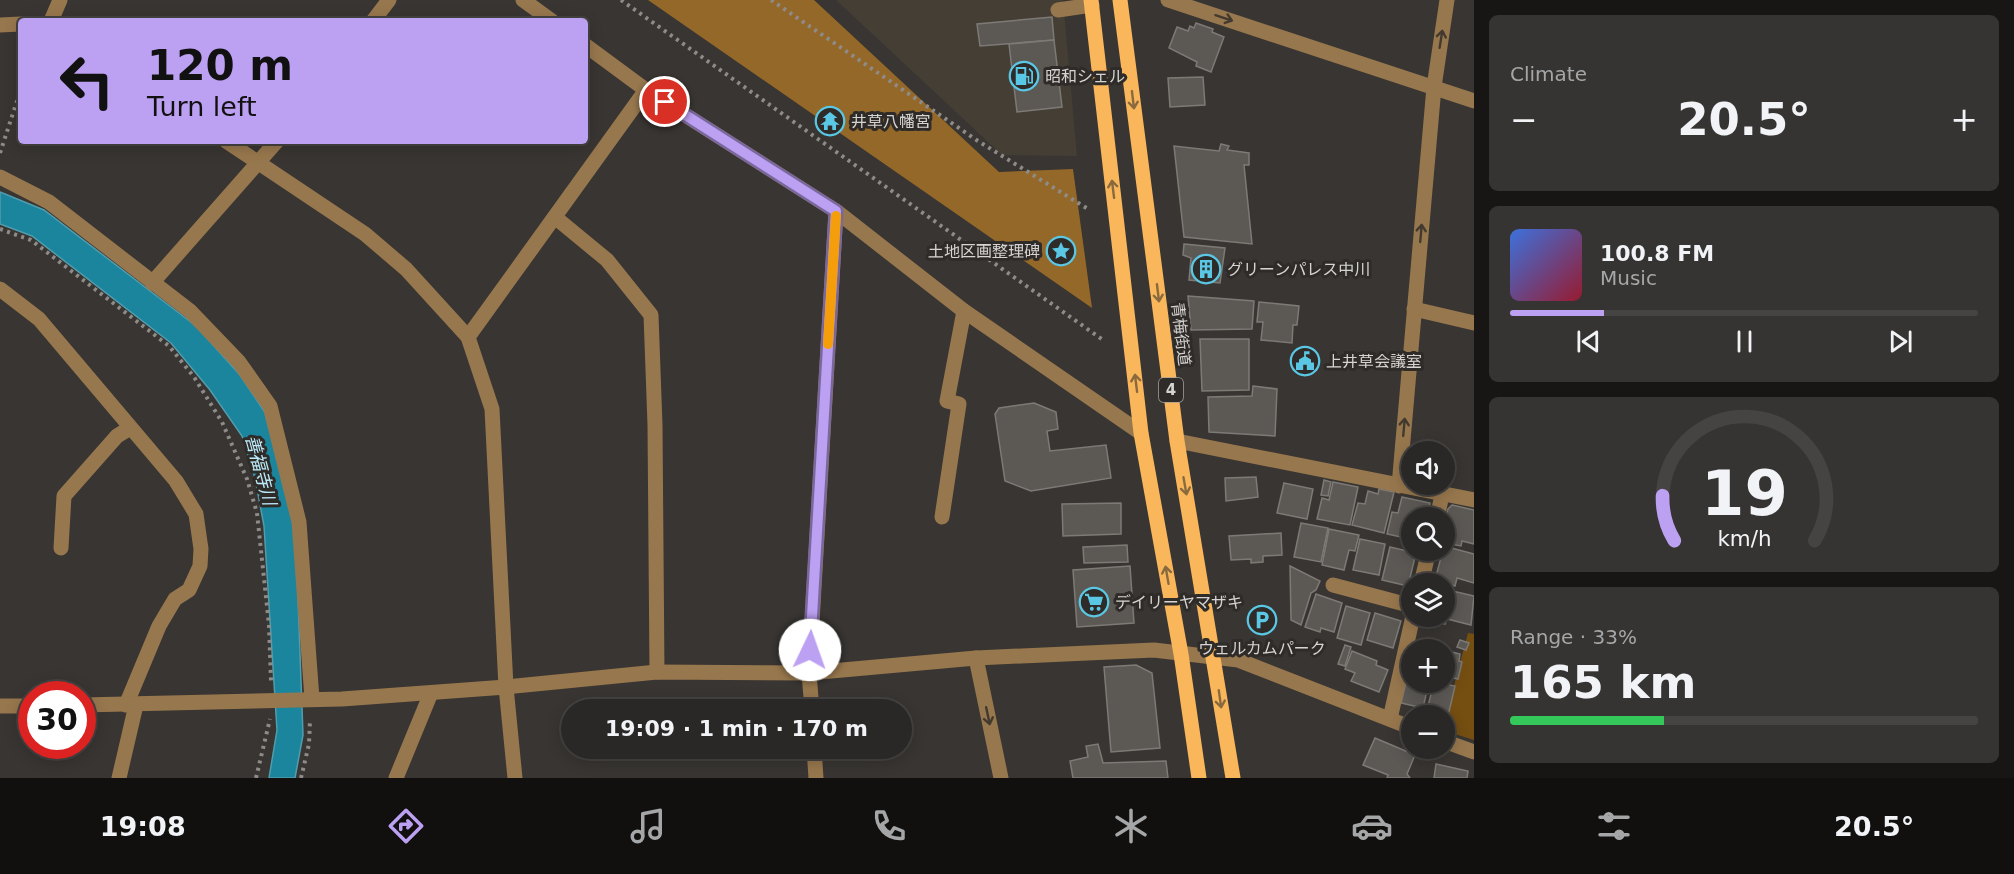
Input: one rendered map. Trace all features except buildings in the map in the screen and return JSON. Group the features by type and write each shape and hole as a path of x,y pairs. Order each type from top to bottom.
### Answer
{"main road":[{"name":"青梅街道","path":"1120,0 1177,441 1233,778"},
{"name":"4","path":"1091,3 1142,433 1181,654 1199,778"}],"street":[{"path":"52,18 60,0"},
{"path":"375,18 389,0"},
{"path":"524,0 548,18"},
{"path":"1168,0 1474,101"},
{"path":"1177,441 1399,486 1434,87 1447,0"},
{"path":"1058,9 1091,3"},
{"path":"0,25 18,24"},
{"path":"588,47 646,90 836,211 964,311 1142,433"},
{"path":"468,337 556,218 646,90"},
{"path":"231,144 365,234 406,269 468,337 492,409 506,687 515,778"},
{"path":"152,283 275,144"},
{"path":"0,177 49,202 190,311 239,362 270,406 299,522 310,699"},
{"path":"811,699 809,673 836,211"},
{"path":"556,218 607,260 651,315 656,425 657,672"},
{"path":"0,289 39,319 176,481 196,514 201,549 200,566 189,590 175,599 165,614 131,705 119,778"},
{"path":"1414,309 1474,323"},
{"path":"942,517 959,404 946,401 964,311"},
{"path":"61,548 64,496 117,435 130,428"},
{"path":"1439,507 1442,495 1474,500"},
{"path":"1333,585 1401,603"},
{"path":"1390,719 1411,627"},
{"path":"96,705 342,699 506,687 657,672 809,673 976,658 1154,650 1238,660 1401,724"},
{"path":"976,658 1001,778"},
{"path":"396,778 431,693"},
{"path":"0,706 18,706"},
{"path":"1455,745 1474,752"},
{"path":"815,759 816,778"}],"path":[{"path":"621,0 1103,340"},
{"path":"771,0 978,141 1088,209"},
{"path":"0,153 18,98"},
{"path":"0,229 31,240 169,346 194,377 222,422 247,479 257,513 269,625 273,700 268,732 256,778"},
{"path":"301,778 309,744 310,699"}],"shaded area":[{"path":"648,0 814,0 999,172 1073,169 1092,308"},
{"path":"836,0 1063,0 1077,156 1002,155"},
{"path":"1468,633 1474,634 1474,740 1455,734 1455,705 1449,705 1452,693 1455,693 1455,682"}],"water":[{"name":"善福寺川","path":"0,192 44,210 196,326 240,375 268,417 295,517 303,735 295,778 269,778 277,730 264,526 255,478 242,436 210,390 171,343 32,236 0,224"}],"slow traffic":[{"path":"828,344 836,216"}],"place":[{"name":"昭和シェル","path":"1024,76"},
{"name":"井草八幡宮","path":"830,121"},
{"name":"土地区画整理碑","path":"1061,251"},
{"name":"グリーンパレス中川","path":"1206,269"},
{"name":"上井草会議室","path":"1305,361"},
{"name":"デイリーヤマザキ","path":"1094,602"},
{"name":"ウェルカムパーク","path":"1262,620"}],"route":[{"path":"665,102 836,211 810,650"}]}
